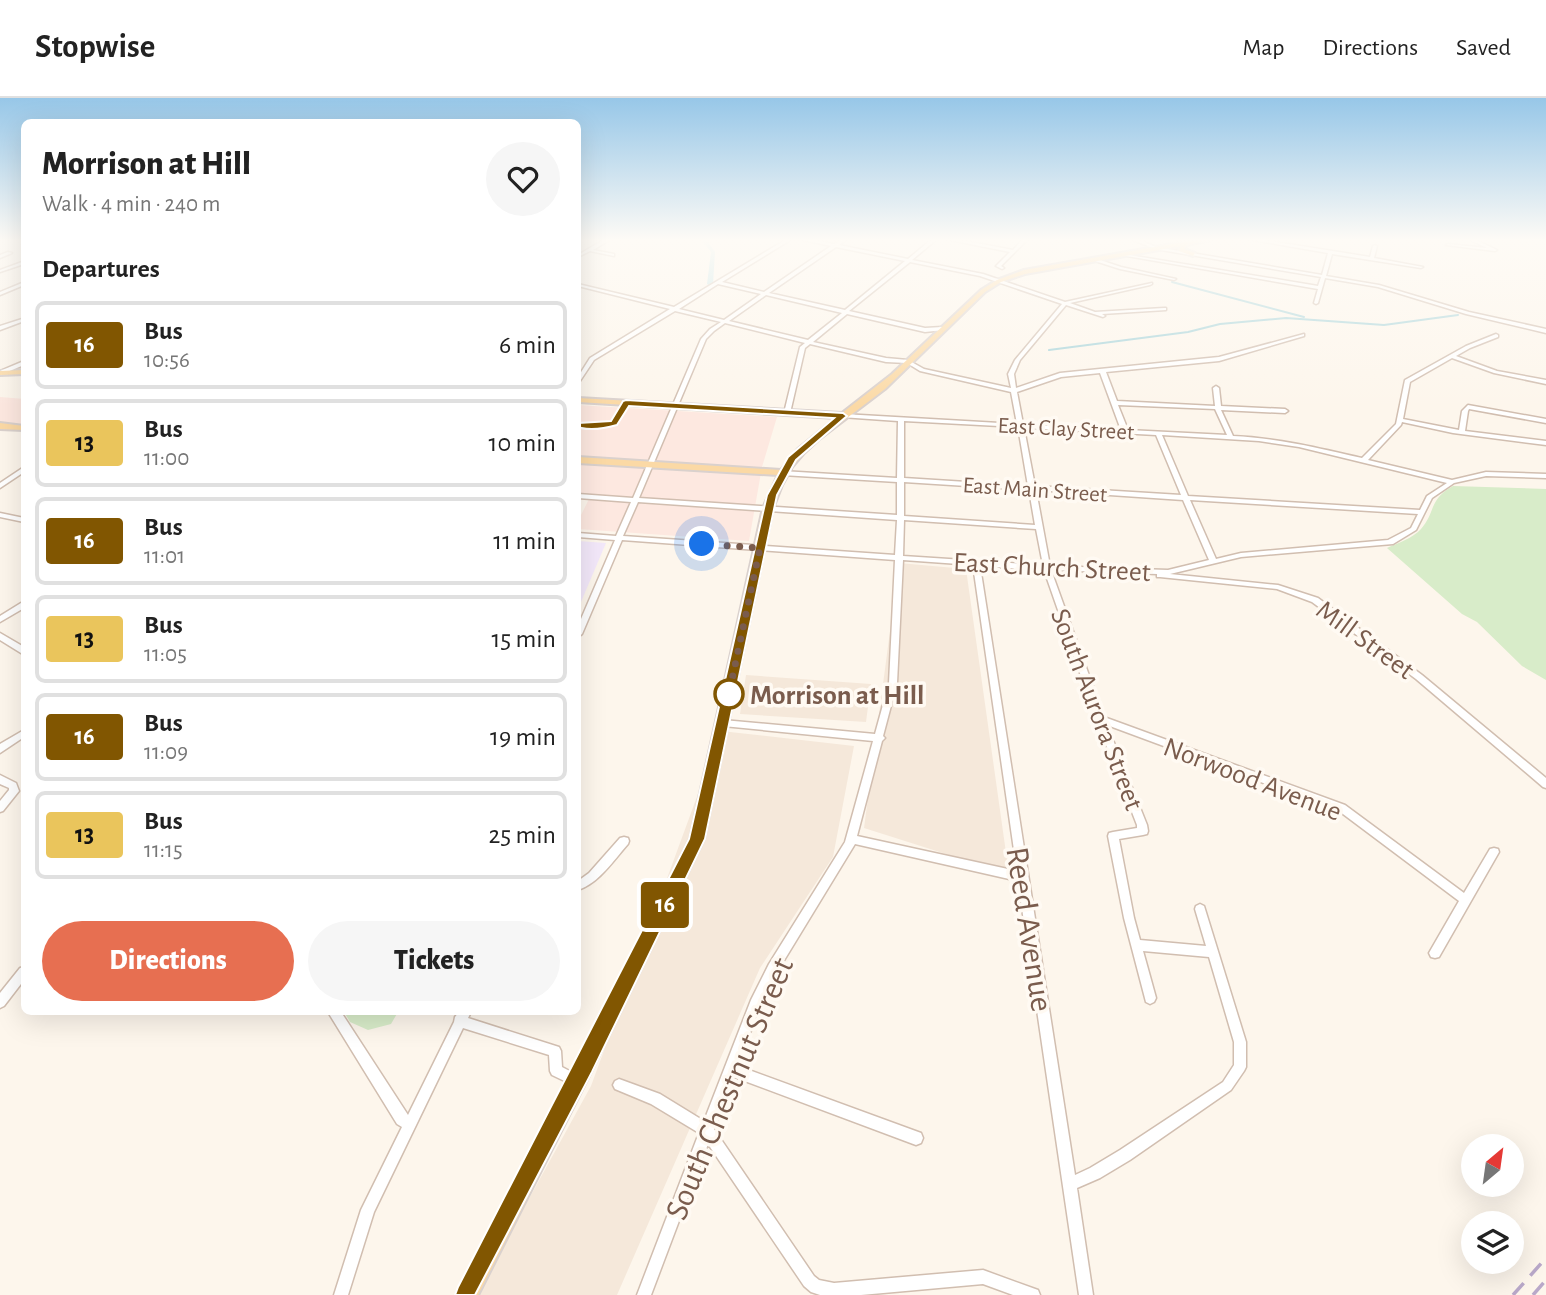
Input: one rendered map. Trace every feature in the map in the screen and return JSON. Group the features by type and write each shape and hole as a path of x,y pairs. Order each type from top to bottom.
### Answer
{"main road":[{"path":"467,1295 697,839 768,509 782,473 804,446 881,388 979,295"},
{"path":"2,371 21,371"},
{"name":"East Clay Street","path":"581,400 843,416"},
{"path":"0,426 21,428"},
{"name":"East Main Street","path":"581,460 782,473"}],"street":[{"path":"620,295 808,342 886,360 908,362 922,370"},
{"path":"581,376 592,359 698,295"},
{"path":"581,627 704,339 764,295"},
{"path":"769,295 925,330 942,329"},
{"path":"787,413 801,349 866,295"},
{"path":"1041,295 1103,316"},
{"path":"1013,391 1011,374 1014,365 1065,303 1103,295"},
{"path":"1316,303 1318,295"},
{"path":"1408,295 1468,313 1546,331"},
{"path":"1094,313 1164,309"},
{"path":"1,327 21,321"},
{"path":"1530,326 1546,322"},
{"path":"925,330 934,337"},
{"path":"886,360 898,371 922,370 1013,391 1060,374 1216,360 1302,335"},
{"path":"1364,460 1401,420 1407,381 1451,356 1496,336"},
{"path":"1451,356 1496,372 1545,382"},
{"path":"2,371 21,364"},
{"path":"1102,370 1125,431"},
{"path":"1216,388 1218,409 1231,437"},
{"name":"South Aurora Street","path":"1013,391 1046,568 1143,831 1114,836 1136,945 1150,998"},
{"path":"1115,403 1285,411"},
{"path":"1462,432 1468,407 1546,421"},
{"name":"East Clay Street","path":"843,416 1231,437 1287,443 1452,482"},
{"name":"South Chestnut Street","path":"644,1295 755,1004 773,968 851,839 880,738 895,666 901,518 901,419"},
{"path":"1401,420 1462,432 1546,443"},
{"path":"1158,433 1213,561"},
{"path":"0,486 21,471"},
{"name":"East Main Street","path":"782,473 1421,512"},
{"path":"1452,482 1486,474 1546,476"},
{"name":"East Church Street","path":"620,538 1151,573 1183,570 1263,551 1387,542 1414,529 1431,495 1452,482"},
{"path":"581,496 1038,527"},
{"path":"0,514 21,519"},
{"path":"581,535 620,538"},
{"name":"Reed Avenue","path":"976,563 1086,1295"},
{"name":"Mill Street","path":"1151,573 1173,578 1278,587 1315,600 1429,685 1546,784"},
{"path":"0,619 21,607"},
{"path":"0,636 21,649"},
{"name":"Norwood Avenue","path":"1100,719 1342,808 1466,900"},
{"path":"723,723 880,738"},
{"path":"0,749 21,735"},
{"path":"0,779 13,786 14,791 0,808"},
{"path":"851,839 1023,877"},
{"path":"581,884 593,876 624,841"},
{"path":"1435,953 1494,852"},
{"path":"1069,1184 1115,1161 1227,1086 1240,1067 1240,1042 1199,908"},
{"path":"1136,945 1211,952"},
{"path":"0,1002 21,976"},
{"path":"336,1015 402,1119 409,1124"},
{"path":"341,1295 368,1210 462,1016 555,1051 556,1071 577,1081"},
{"path":"730,1069 916,1138"},
{"path":"620,1085 655,1099 708,1130 808,1281 816,1287 834,1290 983,1277 1033,1295"}],"shaded area":[{"path":"0,397 21,399 21,428 0,426"},
{"path":"581,405 777,417 762,467 749,541 581,529 581,515 589,499 581,498"},
{"path":"581,541 606,543 581,602"},
{"path":"899,563 966,569 1009,874 864,828"},
{"path":"746,675 871,684 866,722 740,714"},
{"path":"721,731 854,746 833,857 760,968 617,1295 476,1295 591,1086"}],"green space":[{"path":"1453,486 1546,489 1546,680 1522,666 1477,622 1462,614 1387,548 1418,532 1426,523 1436,501"},
{"path":"346,1015 396,1015 391,1024 368,1030 350,1022"}],"waterway":[{"path":"1221,295 1304,317"},
{"path":"1049,350 1188,332 1220,324 1286,318 1384,325 1458,315"}],"railway":[{"path":"1513,1295 1546,1258"},
{"path":"1533,1295 1546,1280"}],"bus line":[{"name":"16","path":"467,1295 585,1066 697,839 772,495 792,459 815,436 843,416 626,403 614,423 606,426 581,425"}],"place":[{"name":"Morrison at Hill","path":"729,694"}],"route":[{"path":"702,544 760,548 727,703 729,694"}]}
